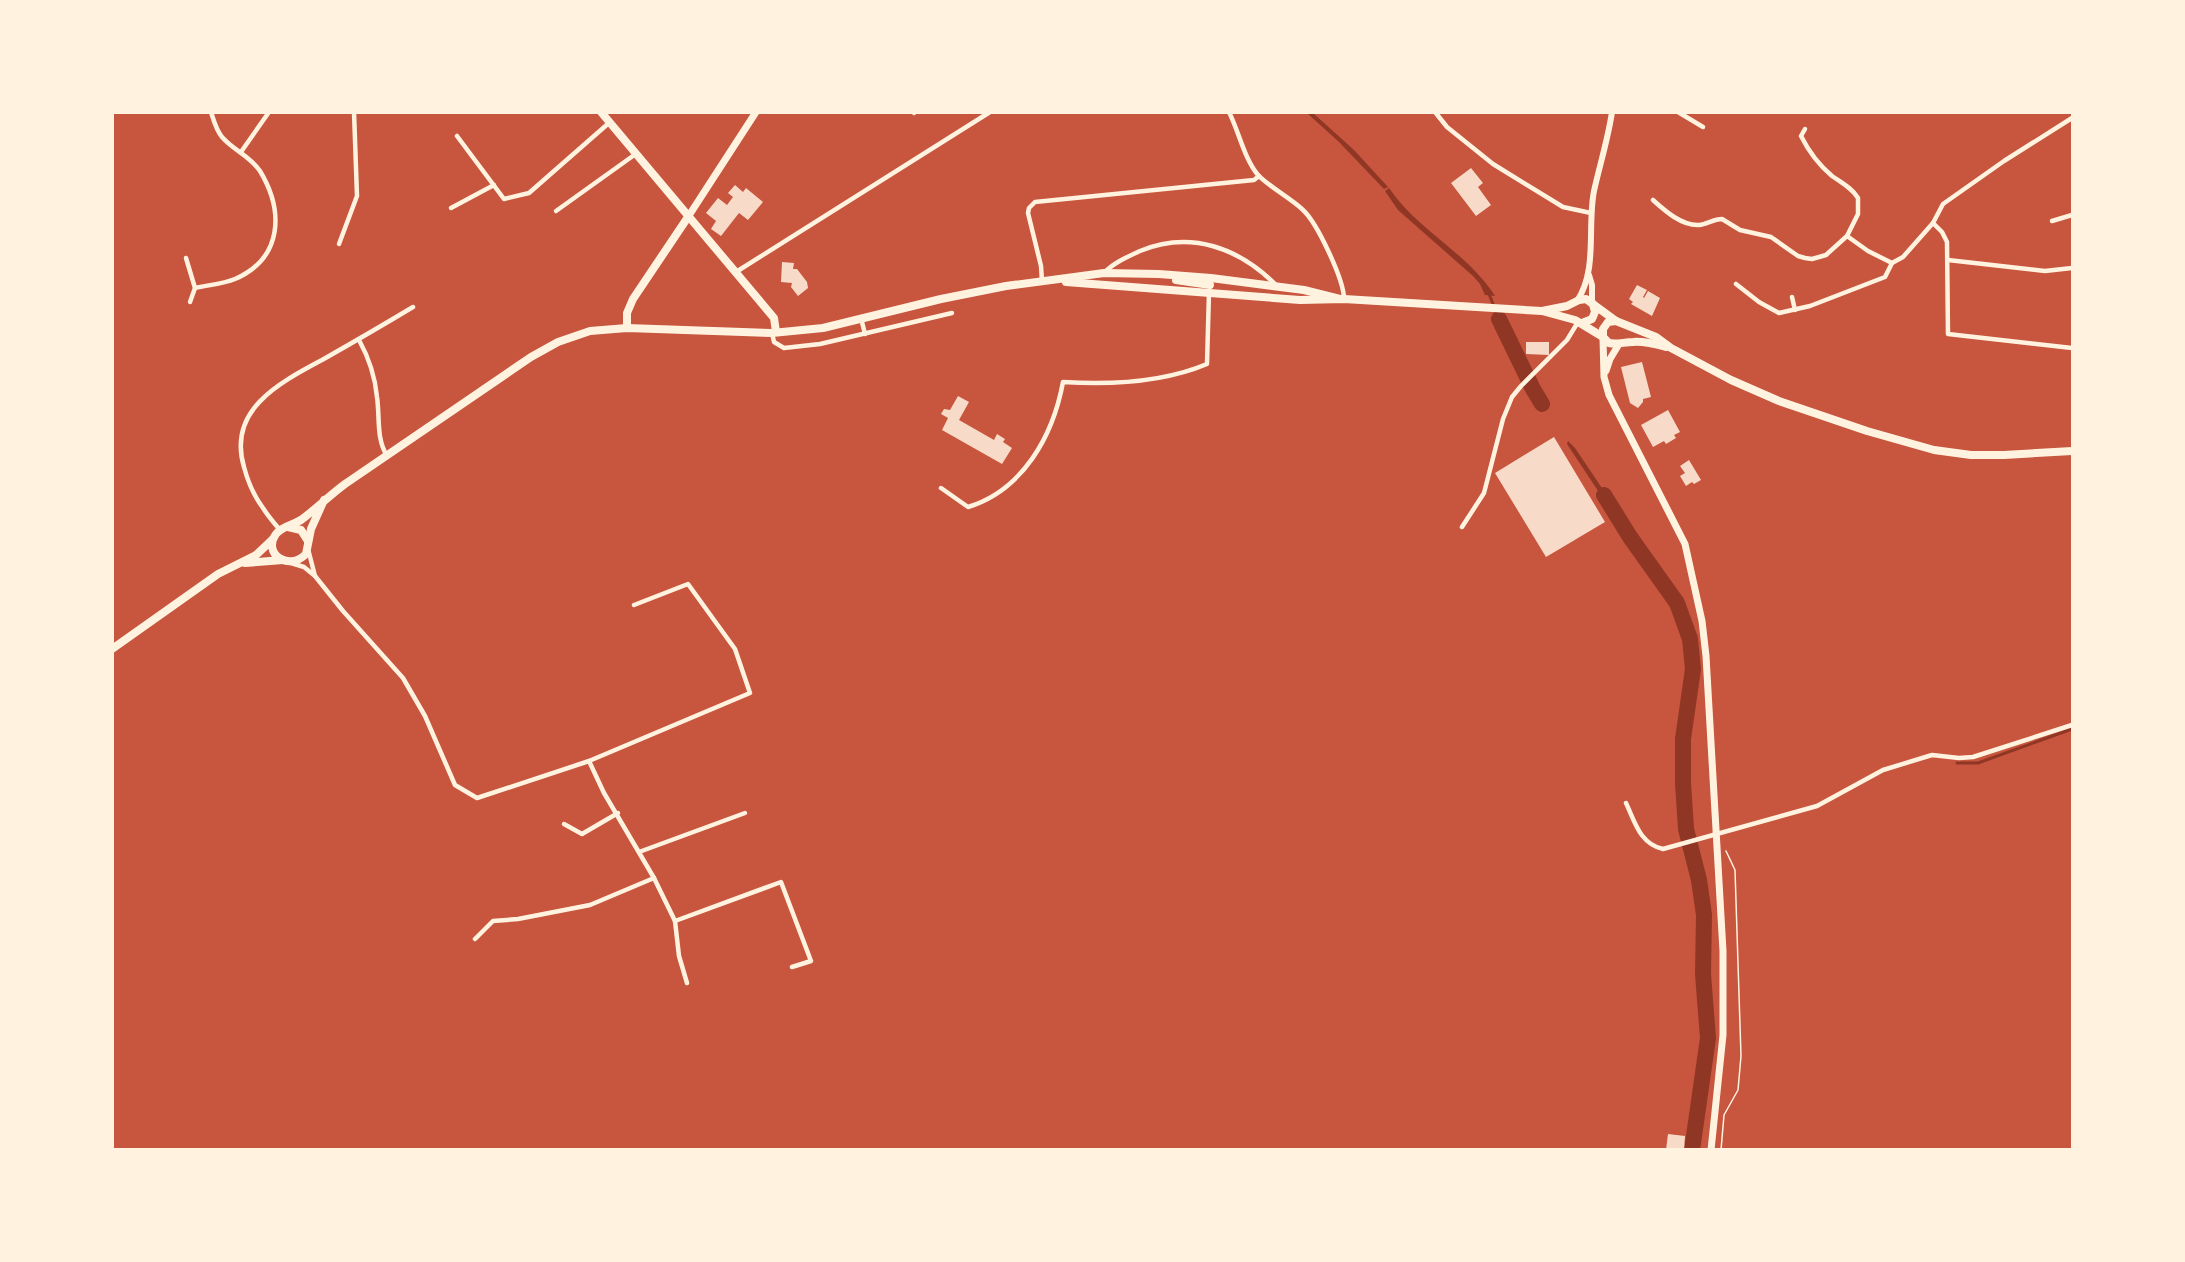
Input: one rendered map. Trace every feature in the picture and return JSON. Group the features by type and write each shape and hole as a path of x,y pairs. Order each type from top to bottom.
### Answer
{"main road":[{"path":"601,112 774,318 774,332"},
{"path":"627,328 627,313 633,299 756,112"},
{"path":"112,649 218,574 256,555 284,528 301,520 324,500 509,371 558,342 590,331 627,328 774,332 824,328 952,296 1104,273 1158,274 1300,300 1342,299 1542,310 1586,299 1620,322 1656,337 1671,348 1731,380 1779,401 1857,428 1934,450 1971,454 2004,455 2073,451"},
{"path":"1046,281 1277,286 1342,299"},
{"path":"1575,303 1571,312 1578,321"},
{"path":"1578,321 1592,319 1595,312 1593,303"},
{"path":"1542,310 1578,321 1609,343 1649,343 1671,348"},
{"path":"1620,322 1605,325 1603,328 1604,377 1609,394 1637,453 1680,532 1694,577 1706,657 1723,951 1723,1035 1711,1149"},
{"path":"1604,377 1610,359 1626,331 1620,322"},
{"path":"239,564 301,558 324,500"},
{"path":"284,528 301,530 308,544"},
{"path":"273,539 274,552 286,561"}],"street":[{"path":"195,288 234,279 251,270 268,254 276,222 273,203 260,172 253,162 221,136 211,112"},
{"path":"241,152 269,112"},
{"path":"339,244 357,195 354,112"},
{"path":"736,272 990,112"},
{"path":"1230,112 1249,160 1259,176 1310,216 1342,281 1342,299"},
{"path":"1435,112 1447,127 1493,164 1563,207 1591,213"},
{"path":"1575,303 1582,293 1588,275 1591,213 1612,112"},
{"path":"1678,112 1703,127"},
{"path":"1736,284 1759,302 1779,313 1829,299 1885,277 1892,263 1903,257 1933,223 1943,204 2004,161 2073,118"},
{"path":"457,136 504,199 530,193 610,122"},
{"path":"1802,136 1805,129"},
{"path":"1794,138 1802,136"},
{"path":"1653,200 1671,215 1688,223 1700,225 1722,219 1740,230 1771,237 1805,258 1812,259 1826,255 1847,236 1858,214 1858,198 1853,191 1816,160 1802,136"},
{"path":"556,211 637,153"},
{"path":"1046,281 1028,213 1030,205 1035,202 1254,180 1259,176"},
{"path":"451,208 494,185"},
{"path":"2052,221 2073,215"},
{"path":"1933,223 1946,237 1948,334 2073,348"},
{"path":"1847,236 1868,251 1892,263"},
{"path":"1104,273 1109,267 1146,249 1167,243 1190,242 1210,245 1240,257 1258,267 1277,286"},
{"path":"186,258 195,288 190,302"},
{"path":"1948,260 2045,271 2073,268"},
{"path":"1588,275 1592,285 1593,303"},
{"path":"941,488 968,507 994,496 1023,470 1043,443 1056,413 1063,382 1145,381 1206,364 1210,285"},
{"path":"1792,297 1795,310"},
{"path":"284,528 263,509 248,483 241,458 240,439 243,426 256,404 274,389 413,307"},
{"path":"774,332 774,342 784,348 820,344 952,313"},
{"path":"861,318 866,334"},
{"path":"1462,527 1484,493 1506,410 1524,383 1568,340 1578,321"},
{"path":"359,339 372,367 378,397 379,437 387,456"},
{"path":"308,544 315,576"},
{"path":"286,561 304,567 315,576 403,678 425,716 455,785 477,798 589,761 750,693 735,649 688,584 634,605"},
{"path":"1626,803 1641,834 1651,846 1663,849 1817,806 1883,770 1932,755 1973,757 2073,725"},
{"path":"589,761 604,793 618,813 675,921 679,956 687,983"},
{"path":"564,824 582,834 618,813"},
{"path":"639,852 745,813"},
{"path":"475,939 493,921 518,919 590,905 654,878"},
{"path":"675,921 781,882 811,961 792,967"}],"path":[{"path":"1721,1149 1724,1115 1738,1090 1741,1056 1735,870 1725,848"}],"shaded area":[{"path":"1307,113 1313,113 1354,150 1388,187 1384,189 1339,142"},
{"path":"1389,188 1414,217 1471,267 1495,296 1485,295 1473,276 1398,210 1385,191"},
{"path":"1568,441 1618,512 1614,515 1567,444"}],"building":[{"path":"1471,168 1483,183 1478,187 1491,205 1476,216 1451,183"},
{"path":"735,185 743,192 746,188 763,202 748,220 739,213 721,236 711,229 716,221 706,213 718,198 727,205 733,197 728,193"},
{"path":"782,262 794,263 793,269 797,269 807,282 808,288 798,296 791,287 792,283 781,282"},
{"path":"1637,285 1647,290 1644,298 1648,291 1660,298 1652,316 1631,304 1633,302 1629,299"},
{"path":"1526,342 1549,342 1549,355 1526,354"},
{"path":"1642,362 1651,397 1643,399 1638,408 1630,403 1621,367"},
{"path":"958,396 969,402 959,420 994,440 997,434 1005,439 1003,442 1012,448 1002,464 942,430 948,418 941,414 944,409 950,410"},
{"path":"1668,410 1680,432 1674,435 1676,438 1666,444 1664,441 1653,447 1641,425"},
{"path":"1554,437 1605,522 1546,557 1495,473"},
{"path":"1689,460 1701,480 1686,486 1680,476 1685,473 1680,466"},
{"path":"1668,1134 1685,1136 1684,1150 1666,1150"}],"waterway":[{"path":"1489,294 1499,319"},
{"path":"1499,319 1542,404"},
{"path":"1604,495 1630,537 1677,603 1690,639 1693,669 1683,739 1683,783 1686,829 1699,880 1704,915 1703,974 1708,1038 1692,1150"},
{"path":"1957,763 1978,763 2072,729"}]}
